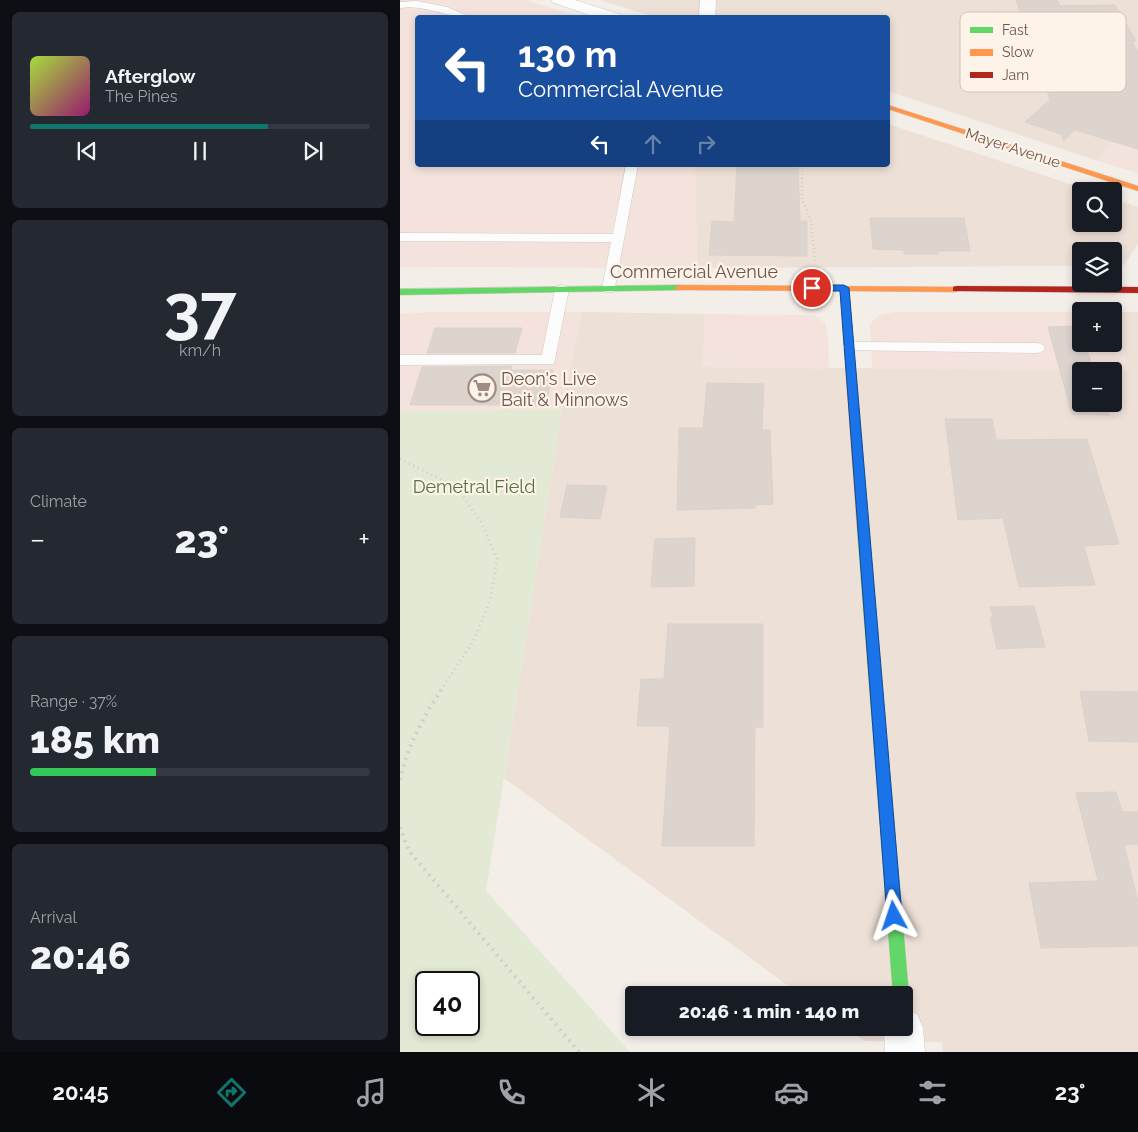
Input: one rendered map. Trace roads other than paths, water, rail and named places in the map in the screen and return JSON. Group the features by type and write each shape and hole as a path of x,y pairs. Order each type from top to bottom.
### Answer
{"street":[{"path":"559,0 606,15"},
{"path":"707,15 708,0"},
{"name":"Mayer Avenue","path":"890,108 1138,189"},
{"path":"844,288 900,986"},
{"name":"Commercial Avenue","path":"400,292 844,288 1138,290"},
{"path":"904,1036 905,1052"}],"lane":[{"path":"400,5 416,0 428,2 460,15"},
{"path":"609,289 632,167"},
{"path":"400,237 618,238"},
{"path":"400,360 549,360 562,290"},
{"path":"849,347 1038,348"}],"place":[{"name":"Deon's Live Bait & Minnows","path":"482,388"}],"park label":[{"name":"Demetral Field","path":"474,486"}]}
